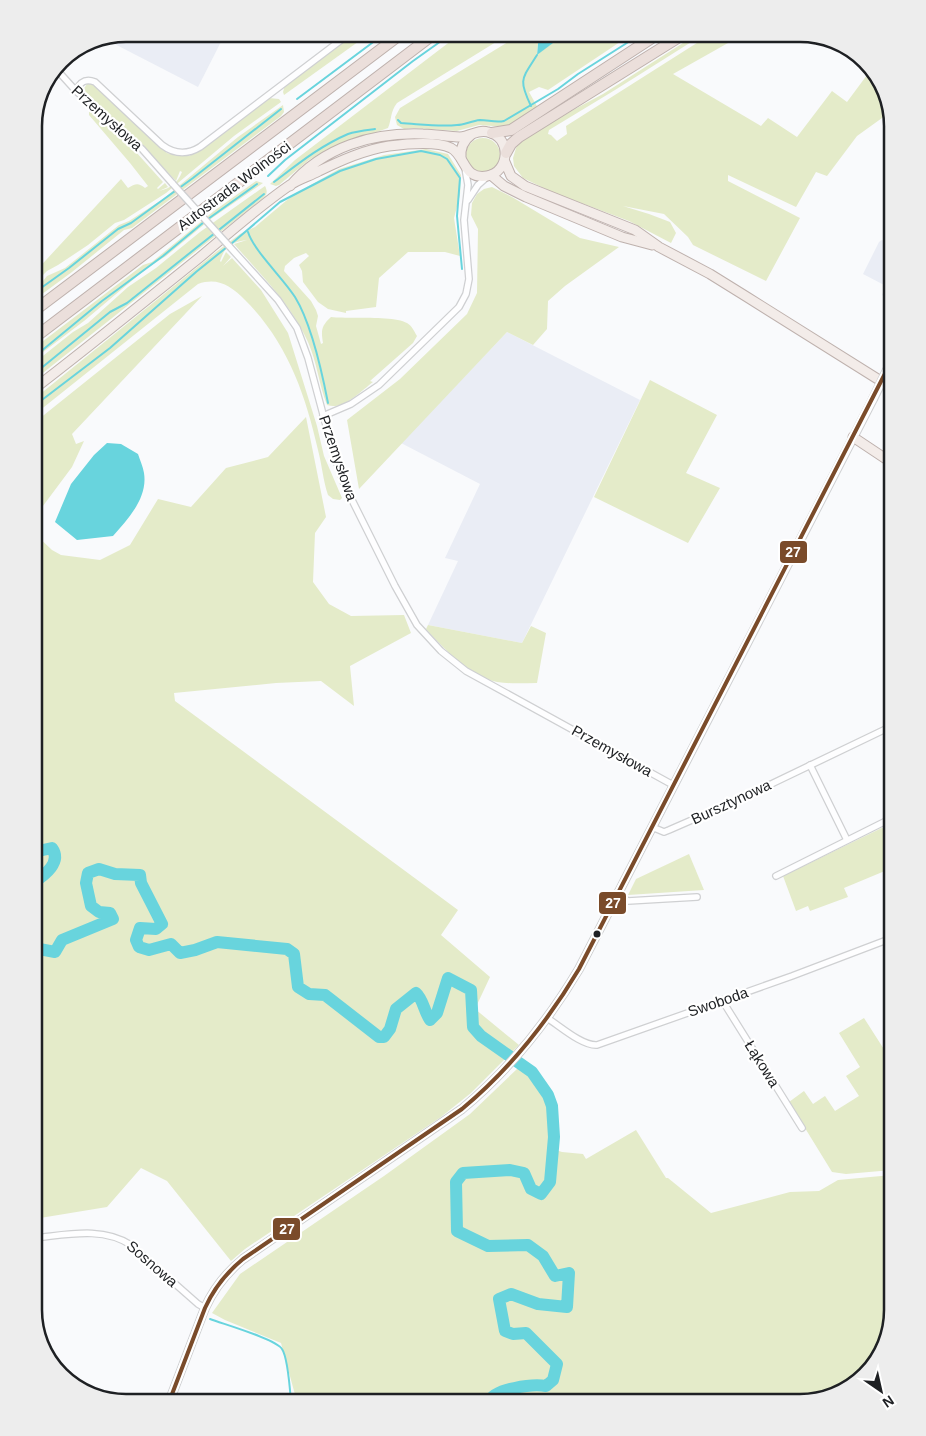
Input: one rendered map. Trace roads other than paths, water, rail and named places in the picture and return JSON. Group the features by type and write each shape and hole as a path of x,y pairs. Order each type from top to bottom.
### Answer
{"highway":[{"name":"Autostrada Wolności","path":"43,304 390,42"},
{"name":"Autostrada Wolności","path":"43,331 423,42"},
{"path":"492,133 511,130 645,43"},
{"path":"505,157 511,144 519,137 670,43"}],"main road":[{"path":"290,186 314,162 342,147 375,137 424,134 459,137 481,131 492,133 502,141 511,176 525,186 635,230 659,247 710,274 884,383"},
{"path":"462,162 461,147 471,134"},
{"path":"43,381 290,186 345,158 387,146 410,144 447,146 456,152 474,175 489,176 504,186 562,212 591,222 622,237 659,247"},
{"path":"489,176 498,171 505,157"},
{"path":"172,1393 212,1293 243,1259 455,1115 503,1071 547,1018 579,969 884,376"},
{"path":"853,437 884,458"}],"street":[{"path":"76,91 83,81 95,82 161,144 174,151 188,152 200,147 338,42"},
{"name":"Przemysłowa","path":"61,75 76,91 130,138 174,184 278,300 297,328 308,358 336,462 354,506 417,625 432,642 466,671 673,785"},
{"path":"323,416 352,404 379,385 459,307 466,294 469,279 464,220 468,185 462,162"},
{"path":"466,202 478,186 489,176"},
{"name":"Bursztynowa","path":"652,827 664,832 669,830 740,799 884,730"},
{"path":"810,765 846,840"},
{"path":"776,876 884,822"},
{"path":"617,895 628,900 696,897"},
{"name":"Swoboda","path":"547,1018 584,1042 594,1045 792,976 884,941"},
{"name":"Łąkowa","path":"722,1000 802,1128"},
{"name":"Sosnowa","path":"42,1237 92,1233 107,1234 120,1238 131,1245 205,1308"}],"water":[{"path":"538,43 553,43 537,55"},
{"path":"107,443 121,444 138,454 144,473 143,491 136,508 113,536 77,540 55,522 71,484 94,455"}],"waterway":[{"path":"297,99 373,42"},
{"path":"268,176 285,160 439,42"},
{"path":"398,120 401,123 443,126 460,125 480,120 504,121 558,89 627,43"},
{"path":"531,106 523,84 525,75 537,55"},
{"path":"43,287 118,229 131,223 193,178 281,109"},
{"path":"274,182 328,144 351,133 375,129"},
{"path":"231,244 280,202 340,171 376,159 421,151 440,155 447,159 460,178 457,216 462,269"},
{"path":"208,219 257,184"},
{"path":"43,367 110,312 127,303 264,194"},
{"path":"43,350 204,222"},
{"path":"248,232 256,248 290,290 301,308 315,348 328,403"},
{"path":"43,399 110,348 227,247"},
{"path":"42,850 52,848 55,858 51,868 42,876"},
{"path":"42,950 55,952 62,940 113,919 110,913 99,912 91,906 86,883 88,873 99,869 115,874 140,875 141,883 162,924 156,929 140,928 136,940 139,947 149,950 171,944 180,953 217,942 287,949 294,954 298,987 309,994 325,995 379,1037 384,1037 390,1029 396,1009 416,993 430,1020 437,1013 448,978 471,990 473,1027 481,1036 532,1072 548,1095 552,1106 554,1137 550,1182 541,1194 531,1189 524,1173 510,1170 463,1173 456,1182 457,1231 488,1246 528,1245 543,1256 555,1276 569,1273 567,1307 538,1304 511,1294 499,1299 505,1331 513,1334 526,1333 557,1364 553,1380 546,1386 524,1386 497,1394"},
{"path":"210,1319 260,1336 278,1345 284,1353 290,1393"}]}
